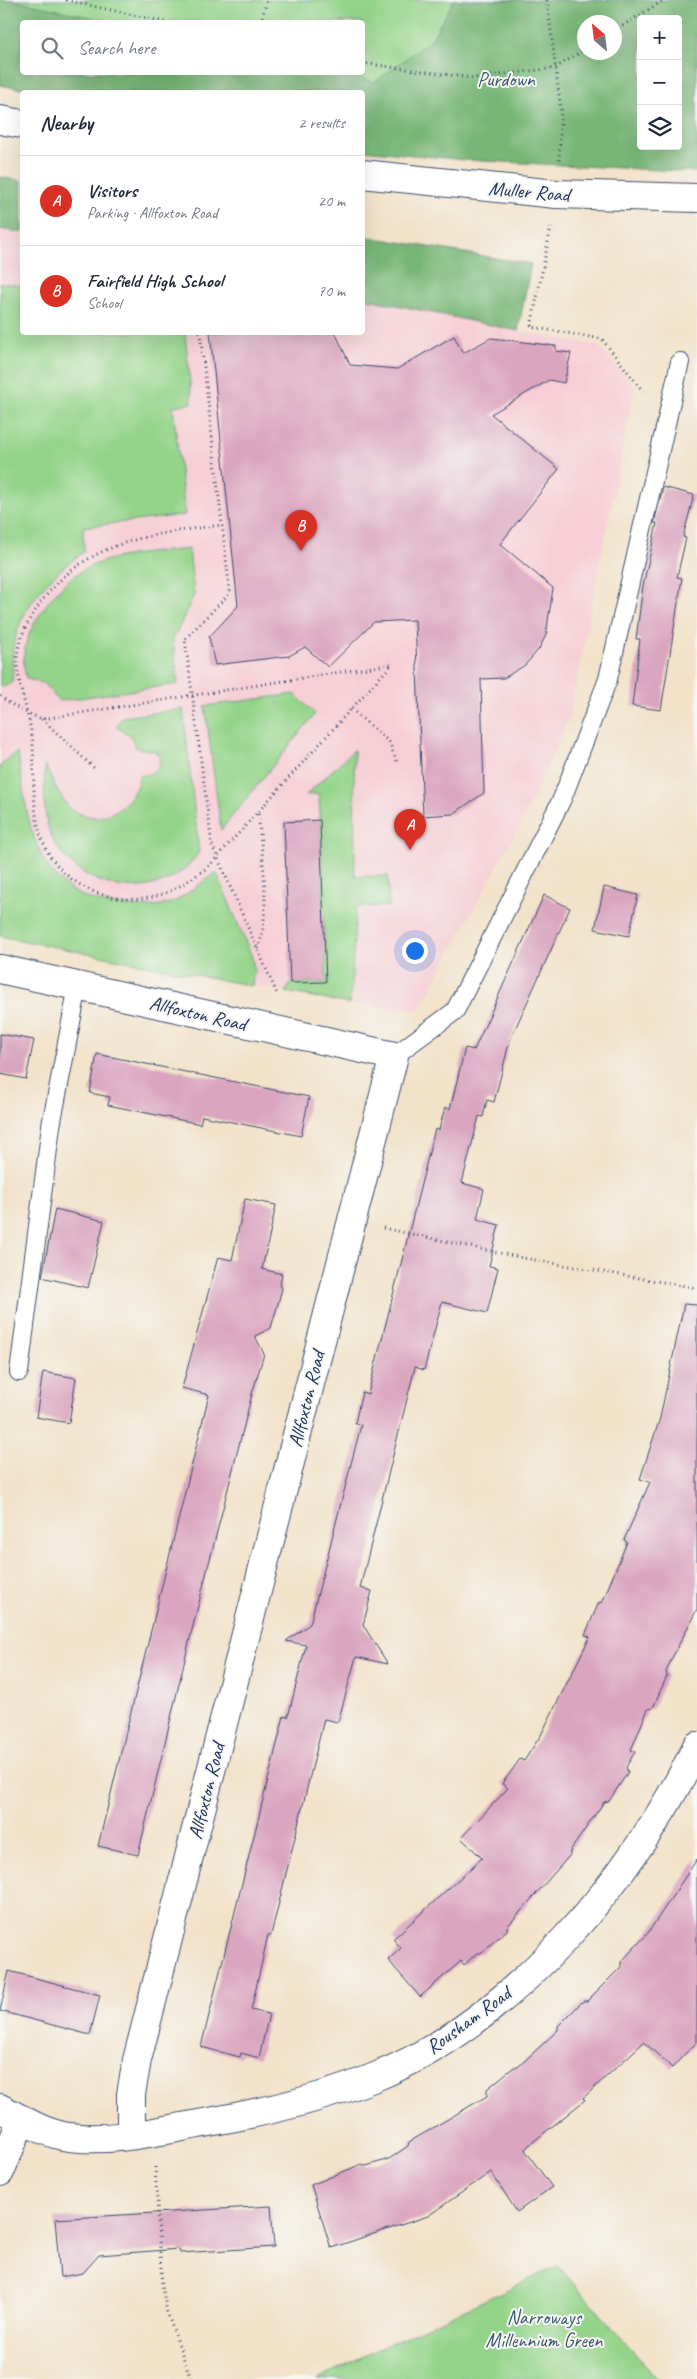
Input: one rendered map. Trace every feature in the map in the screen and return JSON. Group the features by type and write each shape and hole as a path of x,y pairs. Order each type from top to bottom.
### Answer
{"street":[{"path":"0,120 20,124"},
{"name":"Muller Road","path":"365,174 556,194 697,198"},
{"name":"Allfoxton Road","path":"0,969 394,1056 137,2060 131,2094 131,2135"},
{"name":"Rousham Road","path":"11,2114 40,2128 64,2136 131,2135 231,2118 353,2086 421,2055 496,2003 527,1976 589,1910 625,1867 668,1800 697,1746"},
{"path":"0,2172 11,2114"}],"lane":[{"path":"394,1056 455,1010 562,799 608,679 680,362"},
{"path":"19,1372 51,1126 78,986"}],"path":[{"path":"66,0 156,20"},
{"path":"262,20 267,0"},
{"path":"546,0 561,110 559,164"},
{"path":"622,26 664,0"},
{"path":"365,63 472,78 555,68 577,54"},
{"path":"553,218 531,327 602,339 644,389 642,399"},
{"path":"200,335 230,593 185,639 212,845 216,858 281,1002"},
{"path":"0,696 25,713 42,718 392,664 208,867 185,884 162,894 140,899 114,897 76,884 60,870 40,834 36,819 33,744 25,713 17,660 25,629 34,611 59,580 91,555 122,542 167,532 222,525"},
{"path":"351,708 389,742 398,762"},
{"path":"42,718 95,769"},
{"path":"258,810 265,912 264,932 258,949"},
{"path":"374,1226 523,1258 697,1288"},
{"path":"155,2162 162,2286 174,2333 191,2379"}],"shaded area":[{"path":"0,177 20,181 20,335 365,335 365,236 531,264 519,331 597,345 635,386 570,715 524,817 419,1010 350,1004 0,936"}],"green space":[{"name":"Purdown","path":"0,0 697,0 697,169 365,93 365,90 29,90 0,85"},
{"name":"Purdown","path":"0,0 12,0 103,20 20,20 20,75 347,75 375,82 431,40 454,0 697,0 697,172 464,160 365,150 365,90 29,90 0,85"},
{"path":"0,177 20,181 20,233 0,229"},
{"path":"365,236 531,264 518,331 365,298"},
{"path":"0,283 20,286 20,335 185,335 192,403 173,406 185,515 83,527 84,552 61,569 31,603 18,629 14,643 12,682 3,687 0,686"},
{"path":"189,549 194,595 173,640 178,684 59,701 43,683 27,679 24,651 34,624 49,601 81,571 118,557"},
{"path":"295,694 315,714 221,830 205,706"},
{"path":"183,709 199,852 183,870 164,882 142,887 120,886 98,880 78,869 62,853 47,825 44,799 45,765 56,789 65,802 75,811 87,816 99,817 110,814 129,799 139,776 154,771 160,761 155,751 136,748 130,735 116,727 122,717"},
{"path":"354,750 355,876 388,876 389,906 356,907 350,1004 286,992 290,983 326,982 319,794 306,795"},
{"path":"16,753 18,754 26,805 40,851 51,871 67,887 88,898 116,905 152,906 173,902 217,874 252,957 254,969 252,986 0,936 0,766"},
{"name":"Narroways Millennium Green","path":"558,2266 658,2379 318,2379 351,2362"}],"building":[{"path":"210,335 336,335 350,365 397,369 454,336 463,353 491,338 556,346 556,351 571,353 564,383 549,380 491,414 559,469 500,544 553,588 546,635 539,649 525,665 504,678 481,679 484,793 453,814 423,816 415,620 374,622 328,667 305,647 289,656 215,665 209,637 238,606"},
{"path":"663,487 694,495 683,537 686,538 677,577 682,578 661,710 632,706 640,639 636,639 643,586 657,523 654,523"},
{"path":"320,820 326,982 290,983 284,822"},
{"path":"604,887 638,895 629,936 595,929"},
{"path":"544,895 570,908 510,1040 494,1102 487,1100 483,1117 479,1116 462,1183 484,1189 477,1219 499,1225 489,1266 498,1268 487,1313 442,1302 424,1370 415,1367 360,1588 372,1591 363,1625 388,1664 356,1657 338,1722 324,1719 271,1935 268,1935 251,2010 269,2014 259,2058 241,2053 240,2057 201,2047 284,1716 288,1717 306,1645 286,1641 310,1624 361,1425 355,1423 362,1392 368,1394 435,1129 439,1130 445,1107 450,1109 465,1048 474,1050"},
{"path":"0,1034 34,1040 26,1079 0,1074"},
{"path":"97,1054 309,1097 301,1136 202,1116 200,1124 108,1105 110,1097 90,1093"},
{"path":"245,1199 276,1205 262,1269 282,1274 280,1284 282,1289 271,1328 255,1336 264,1354 252,1394 192,1630 138,1855 98,1846 209,1395 182,1388 218,1257 232,1260"},
{"path":"55,1209 104,1221 88,1288 42,1277"},
{"path":"684,1304 697,1305 697,1609 671,1660 666,1672 667,1676 653,1708 648,1709 631,1750 635,1752 626,1767 628,1772 609,1801 604,1802 570,1851 570,1855 507,1927 507,1930 464,1965 461,1961 420,1997 388,1960 401,1948 393,1939 482,1858 461,1838 508,1788 502,1784 520,1759 524,1761 541,1735 590,1637 585,1635 599,1602 602,1603 627,1542 624,1540 650,1482 640,1479 660,1418"},
{"path":"43,1372 76,1378 69,1423 36,1417"},
{"path":"697,1859 697,2042 672,2068 644,2042 583,2098 585,2100 528,2146 525,2150 552,2187 517,2212 491,2172 428,2216 331,2248 311,2185 362,2164 366,2166 389,2159 408,2146 409,2142 487,2096 487,2089 514,2067 518,2067 558,2030 558,2026 583,2001 587,2001 621,1967 621,1962 648,1933"},
{"path":"9,1971 100,1995 90,2035 0,2011"},
{"path":"271,2206 274,2247 180,2253 179,2249 99,2255 83,2273 60,2277 55,2219"}],"place":[{"name":"Fairfield High School","path":"301,551"},
{"name":"Visitors","path":"410,850"}]}
